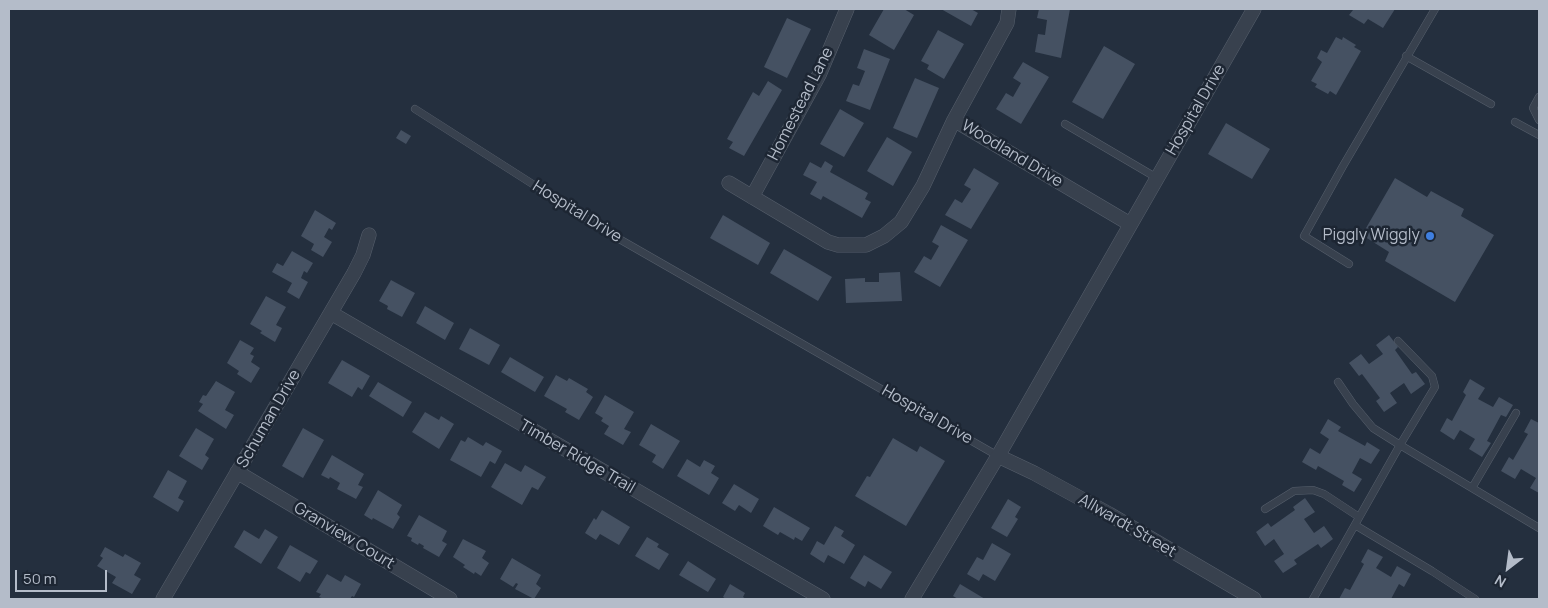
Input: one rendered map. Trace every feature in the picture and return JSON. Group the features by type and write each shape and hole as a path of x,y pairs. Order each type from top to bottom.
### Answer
{"street":[{"name":"Homestead Lane","path":"752,197 819,75 847,9"},
{"path":"954,120 1007,23 1010,9"},
{"name":"Hospital Drive","path":"998,456 1254,9"},
{"name":"Woodland Drive","path":"729,183 828,242 848,246 866,245 884,236 901,222 923,186 954,120 1130,224"},
{"name":"Schuman Drive","path":"163,599 331,314 363,255 369,235"},
{"name":"Timber Ridge Trail","path":"331,314 823,599"},
{"path":"912,599 998,456"},
{"name":"Allwardt Street","path":"998,456 1034,473 1109,514 1254,599"},
{"name":"Granview Court","path":"237,472 450,599"}],"lane":[{"path":"1349,264 1304,236 1342,166 1435,9"},
{"path":"1406,56 1491,104"},
{"path":"1539,97 1533,108 1539,120"},
{"name":"Hospital Drive","path":"415,109 614,236 998,456"},
{"path":"1515,122 1539,134"},
{"path":"1065,124 1157,178"},
{"path":"1313,599 1435,387 1432,376 1398,341"},
{"path":"1338,382 1352,404 1373,428 1539,528"},
{"path":"1472,488 1516,413"},
{"path":"1265,509 1294,491 1313,490 1324,494 1359,517"},
{"path":"1355,525 1475,599"}],"building":[{"path":"884,9 904,9 914,15 894,50 869,35"},
{"path":"941,9 971,9 978,13 971,26"},
{"path":"1039,9 1070,9 1061,58 1035,52 1038,34 1045,35 1047,20 1037,18"},
{"path":"1351,9 1395,9 1383,28 1368,19 1364,24 1349,15 1353,10"},
{"path":"787,18 811,29 787,78 764,67"},
{"path":"938,30 964,44 944,79 927,69 929,65 921,61"},
{"path":"1336,37 1342,40 1343,37 1356,45 1354,47 1361,51 1336,95 1330,91 1328,94 1315,87 1317,84 1311,81 1322,62 1317,58 1321,50 1327,53"},
{"path":"1104,46 1135,64 1103,119 1072,102"},
{"path":"864,49 890,59 870,110 846,101 853,84 859,86 865,71 857,68"},
{"path":"1023,62 1049,77 1021,124 996,109 1006,93 1013,97 1021,83 1013,78"},
{"path":"915,78 939,88 917,138 893,128"},
{"path":"768,81 782,90 744,156 729,148 733,142 727,139 753,92 759,96"},
{"path":"840,109 864,123 844,157 820,144"},
{"path":"1226,123 1270,149 1252,179 1208,154"},
{"path":"401,130 411,136 406,144 396,138"},
{"path":"887,137 912,152 893,186 867,171"},
{"path":"825,161 833,166 830,172 868,193 865,199 871,202 862,218 823,196 821,200 810,194 817,182 803,175 810,162 821,168"},
{"path":"974,168 999,183 971,229 945,215 955,199 962,203 971,189 964,185"},
{"path":"1395,178 1427,197 1431,191 1464,209 1461,216 1494,235 1455,302 1385,261 1389,252 1362,235"},
{"path":"315,210 336,223 332,230 329,228 324,237 332,242 323,257 311,250 314,244 301,236"},
{"path":"723,215 770,243 758,265 710,238"},
{"path":"941,225 968,240 940,287 914,272 924,256 931,260 939,246 932,242"},
{"path":"784,249 832,277 818,301 770,273"},
{"path":"292,251 313,263 307,273 304,271 301,278 308,282 299,299 287,292 292,283 272,272 277,263 283,266"},
{"path":"900,272 902,301 846,303 845,279 865,278 865,282 879,282 879,273"},
{"path":"391,280 415,293 402,317 387,309 388,306 379,301"},
{"path":"266,296 286,307 276,325 282,328 275,342 250,324"},
{"path":"425,306 454,323 445,340 416,323"},
{"path":"470,328 500,345 489,365 459,349"},
{"path":"1389,335 1398,347 1395,350 1412,374 1416,372 1425,384 1411,394 1404,383 1390,393 1397,403 1384,412 1376,401 1380,398 1362,374 1359,376 1349,363 1361,354 1369,364 1383,354 1376,345"},
{"path":"240,340 254,348 250,354 254,356 251,362 260,368 251,383 237,374 239,371 227,363"},
{"path":"510,357 544,377 535,392 501,372"},
{"path":"342,360 370,376 362,390 358,387 352,397 328,383"},
{"path":"556,375 567,381 569,378 588,389 586,392 593,397 579,420 565,412 567,409 544,396"},
{"path":"1470,379 1485,388 1478,399 1493,407 1499,397 1513,405 1506,417 1501,415 1487,441 1491,443 1482,457 1469,449 1475,439 1460,430 1454,440 1440,431 1447,418 1452,421 1466,395 1463,392"},
{"path":"216,381 235,392 225,410 234,415 226,429 198,411 203,404 199,402 203,395 206,396"},
{"path":"378,382 412,402 403,417 369,396"},
{"path":"605,395 634,412 624,429 631,432 623,445 604,434 609,426 601,421 603,418 595,413"},
{"path":"425,412 439,420 441,416 454,424 439,449 412,432"},
{"path":"1328,419 1341,427 1338,431 1365,446 1367,442 1380,450 1371,464 1360,458 1352,473 1362,479 1354,492 1342,485 1344,481 1318,466 1316,470 1302,462 1310,448 1320,454 1329,439 1320,433"},
{"path":"1531,419 1539,423 1539,493 1530,488 1536,478 1521,469 1515,479 1501,471 1509,457 1513,460 1528,434 1524,432"},
{"path":"651,424 680,441 663,469 652,462 656,455 639,445"},
{"path":"196,428 214,439 205,455 209,458 202,470 179,456"},
{"path":"303,428 324,440 303,478 282,466"},
{"path":"468,437 483,446 486,442 502,451 495,464 490,461 481,477 450,460 461,440 465,442"},
{"path":"893,438 917,452 920,446 945,461 906,526 855,496 867,476 870,477"},
{"path":"332,455 364,474 358,485 363,487 356,499 337,489 340,483 330,477 329,479 321,475"},
{"path":"687,459 700,467 704,460 715,466 711,473 719,478 709,495 677,476"},
{"path":"505,463 521,472 525,465 546,477 538,490 532,487 522,505 491,487"},
{"path":"168,470 187,481 178,498 184,501 178,512 153,497"},
{"path":"734,484 759,499 751,513 739,505 735,511 722,503"},
{"path":"378,490 402,505 397,514 400,517 393,529 364,515"},
{"path":"1305,498 1315,512 1304,519 1314,533 1324,526 1333,539 1321,548 1318,544 1294,560 1297,564 1283,573 1274,561 1284,554 1274,539 1265,546 1256,532 1268,523 1271,527 1295,510 1293,507"},
{"path":"1008,499 1021,507 1015,517 1018,519 1007,537 991,528"},
{"path":"774,507 810,528 802,541 795,537 794,540 780,532 778,535 763,526"},
{"path":"602,510 630,527 619,545 600,534 596,540 585,533 594,518 596,520"},
{"path":"419,515 447,531 442,541 447,544 439,557 423,548 424,546 419,543 418,545 411,541 412,538 407,536"},
{"path":"835,526 844,531 841,536 855,545 844,564 828,555 824,563 810,554 817,541 824,545"},
{"path":"265,529 278,537 261,564 234,547 244,530 259,539"},
{"path":"647,537 659,544 657,547 669,554 659,570 635,556"},
{"path":"463,539 486,551 482,558 489,563 481,576 463,567 465,565 453,557"},
{"path":"992,543 1011,554 995,581 983,574 979,581 967,574 977,557 983,560"},
{"path":"290,545 318,561 310,574 306,572 300,582 277,568"},
{"path":"105,547 123,557 125,554 141,563 134,575 141,579 132,594 112,583 116,577 97,566 103,558 100,556"},
{"path":"1368,549 1383,557 1376,568 1391,577 1397,566 1411,574 1404,587 1399,584 1391,599 1339,599 1345,588 1350,590 1364,564 1361,562"},
{"path":"864,555 892,572 881,589 868,581 865,587 850,578"},
{"path":"512,558 541,575 536,584 541,588 534,599 515,589 518,584 516,583 513,587 500,579"},
{"path":"688,561 716,579 708,592 679,575"},
{"path":"327,574 341,582 345,575 361,584 354,597 352,596 350,599 324,599 319,597 321,594 316,592"},
{"path":"730,584 745,593 743,597 746,599 726,599 723,597"},
{"path":"960,584 985,599 958,599 953,596"}],"place":[{"name":"Piggly Wiggly","path":"1430,236"}]}
